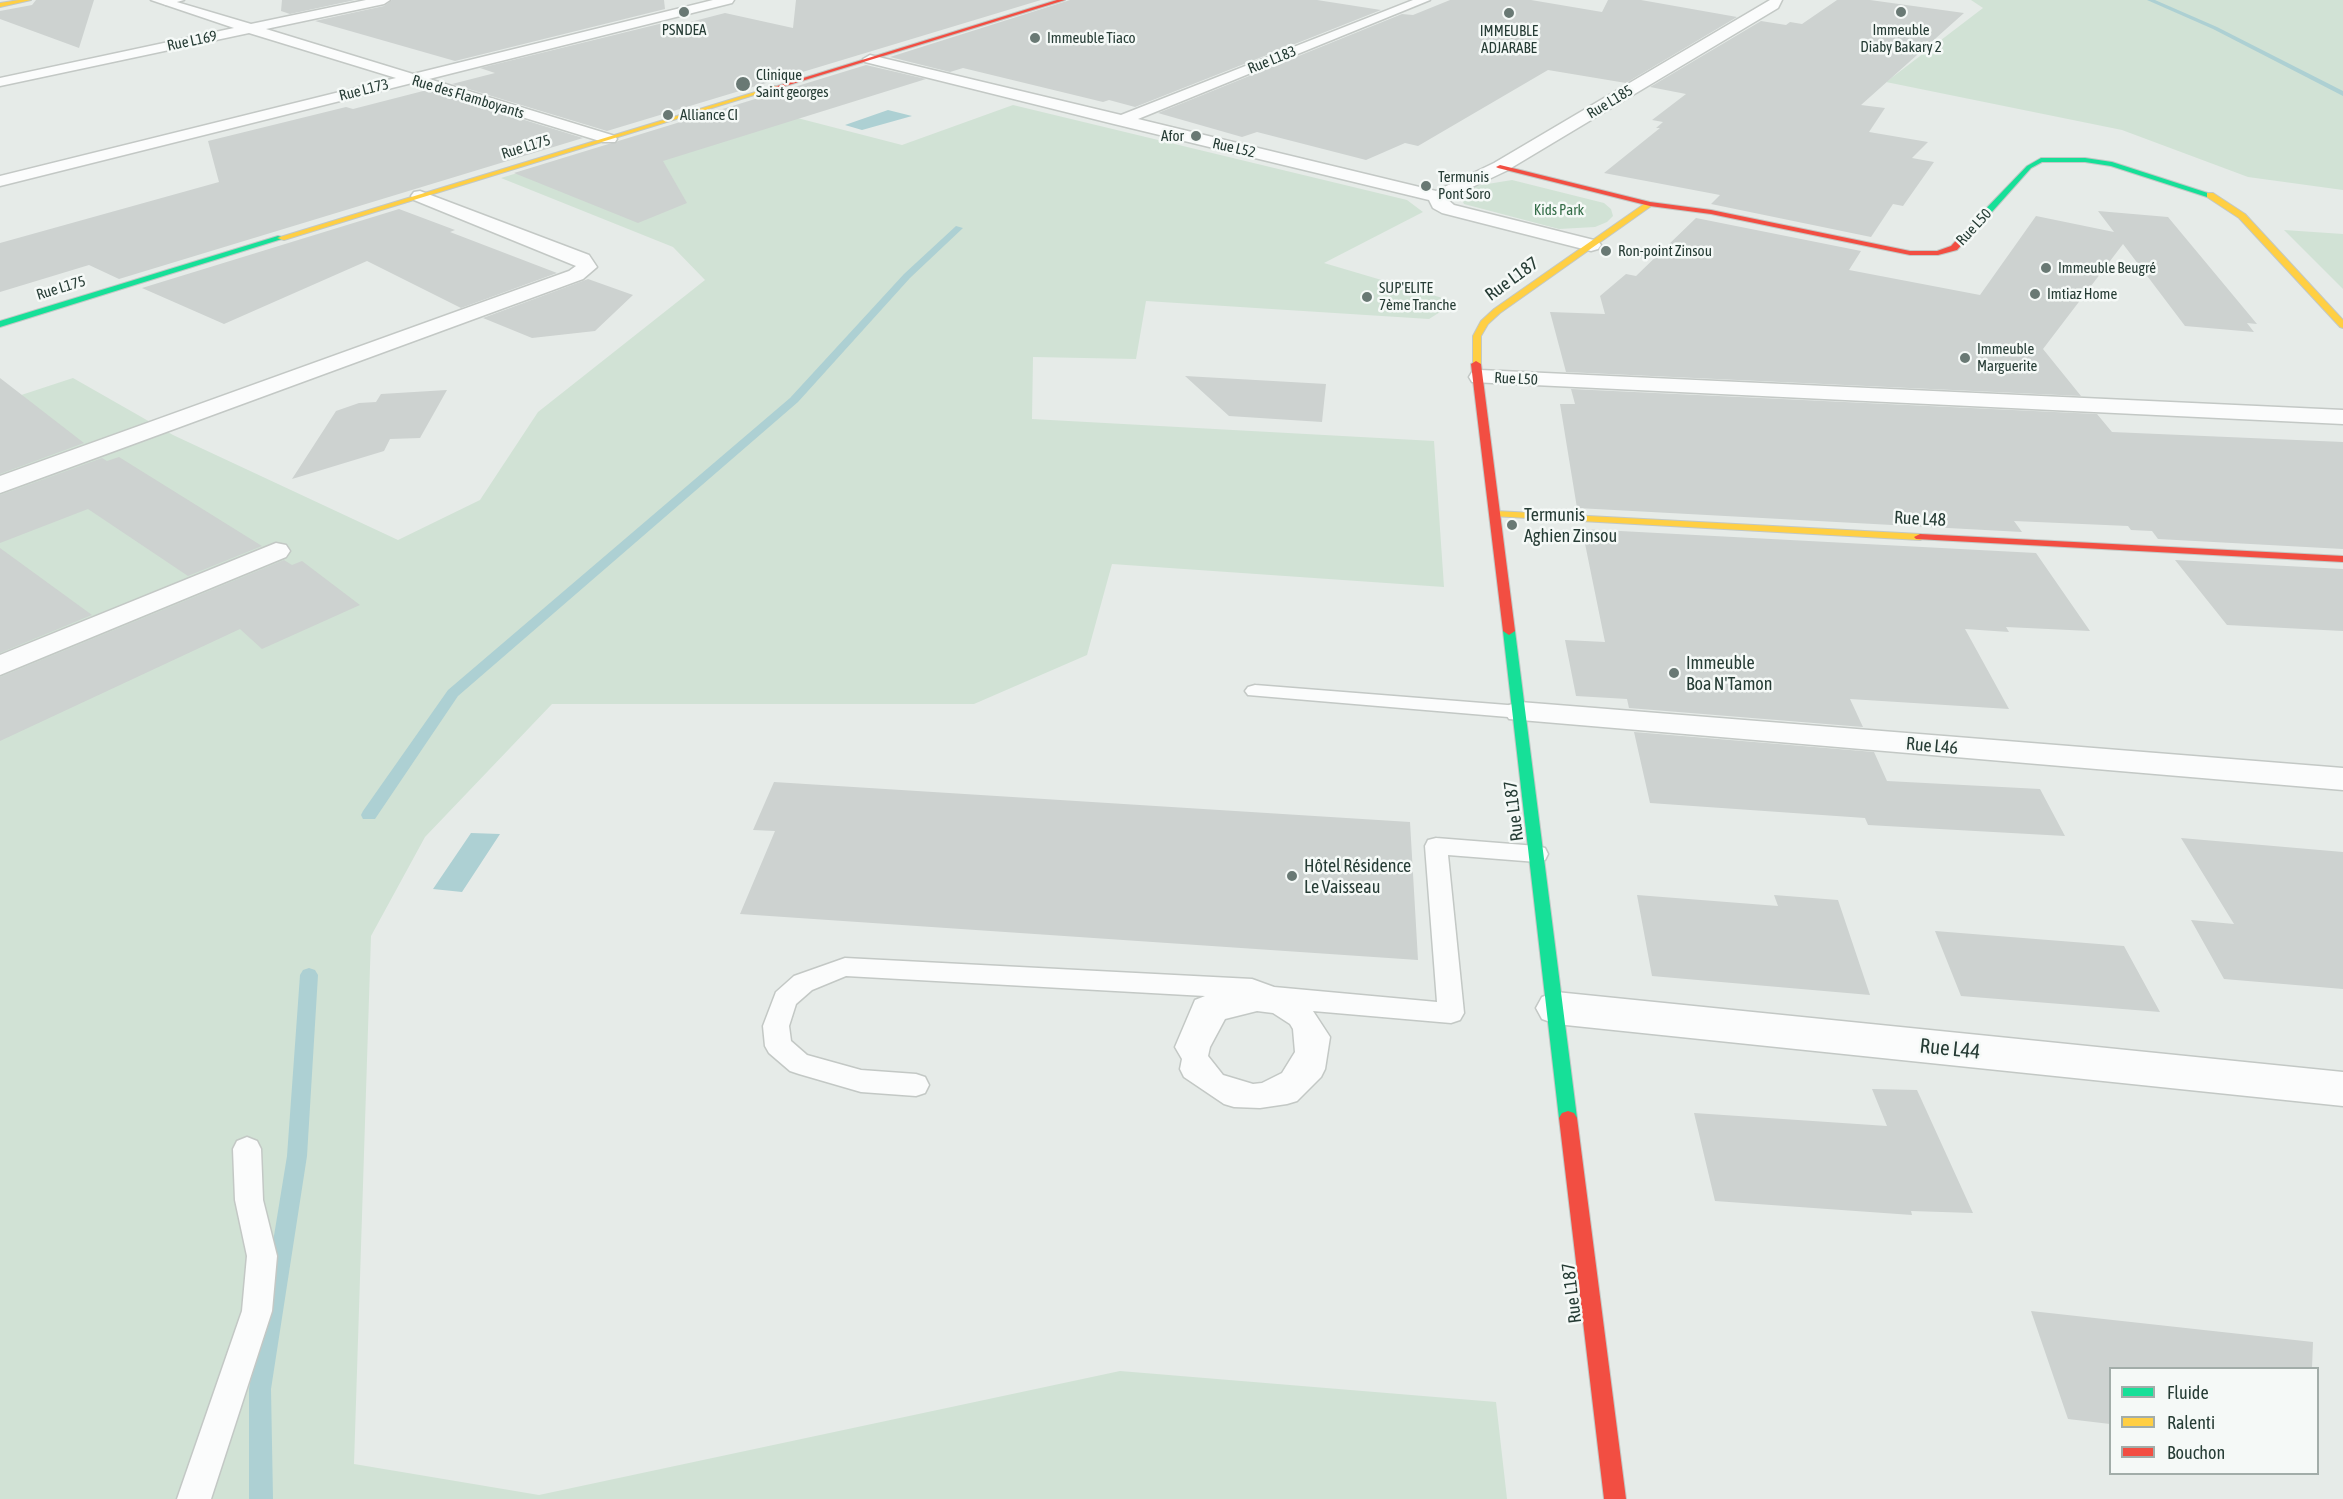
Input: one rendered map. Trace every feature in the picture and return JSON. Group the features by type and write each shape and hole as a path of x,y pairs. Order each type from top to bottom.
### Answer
{"street":[{"path":"0,5 28,0"},
{"name":"Rue L169","path":"0,82 384,0"},
{"name":"Rue L173","path":"0,181 728,0"},
{"name":"Rue L175","path":"0,324 1062,0"},
{"name":"Rue L183","path":"1120,121 1424,0"},
{"name":"Rue L185","path":"1438,196 1500,167 1773,5 1776,0"},
{"name":"Rue des Flamboyants","path":"168,1 248,29 609,139"},
{"name":"Rue L52","path":"870,59 1438,196 1439,204 1448,209 1591,245"},
{"name":"Rue L50","path":"1500,167 1650,204 1711,212 1879,249 1910,253 1938,253 1954,248 2029,167 2040,160 2085,160 2112,164 2196,189 2222,201 2242,216 2343,325"},
{"path":"0,484 576,275 587,267 582,259 420,196"},
{"name":"Rue L187","path":"1615,1499 1480,377 1475,353 1477,336 1484,323 1497,311 1650,204"},
{"name":"Rue L50","path":"1480,377 2343,417"},
{"name":"Rue L48","path":"1496,514 2343,559"},
{"path":"0,666 276,551"},
{"name":"Rue L46","path":"1520,712 2343,779"},
{"name":"Rue L44","path":"1556,1008 2343,1089"}],"lane":[{"path":"1255,691 1520,712"},
{"path":"916,1085 861,1081 799,1063 778,1046 776,1026 785,999 803,983 845,967 1252,988 1270,996 1279,1000 1288,1004 1297,1007 1317,1037 1312,1070 1287,1093 1276,1094 1266,1094 1255,1095 1245,1096 1234,1096 1218,1085 1210,1080 1193,1069 1195,1058 1197,1047 1216,1011 1257,1001 1279,1004 1299,1017 1306,1028 1308,1053 1291,1081 1270,1092 1260,1097 1250,1094 1241,1091 1221,1085 1211,1082 1206,1074 1200,1065 1194,1056 1188,1047 1204,1007 1238,994 1262,996 1274,997 1356,1004 1451,1013 1436,846 1537,854"},
{"path":"194,1499 257,1311 262,1256 249,1200 247,1149"}],"green space":[{"path":"1971,0 2343,0 2343,190 2248,177 2122,130 1886,82 1983,8"},
{"path":"743,104 902,145 1013,105 1407,200 1423,212 1324,263 1456,302 1429,319 1146,301 1136,359 1033,357 1032,419 1434,441 1444,587 1112,564 1087,655 974,704 552,704 425,837 371,936 354,1464 539,1495 1120,1371 1496,1402 1507,1499 0,1499 0,402 73,378 173,435 398,540 480,500 538,412 705,280 673,247 501,178"},
{"name":"Kids Park","path":"1512,180 1604,203 1611,209 1613,216 1607,222 1595,227 1559,229 1464,204 1461,198 1462,192 1469,187"},
{"path":"2284,230 2343,234 2343,289"}],"water":[{"path":"888,110 912,116 862,130 845,125"},
{"path":"471,833 500,834 462,892 433,889"}],"building":[{"path":"36,0 94,0 79,48 0,19 0,11 32,5"},
{"path":"282,0 355,0 290,14 281,11"},
{"path":"392,0 664,0 665,9 455,61 315,21 384,6"},
{"path":"796,0 1041,0 607,131 452,84 495,73 480,68 667,22 667,28 725,13 793,28"},
{"path":"1070,0 1317,0 1381,10 1135,107 1109,100 1103,102 963,68 950,72 890,57"},
{"path":"1450,0 1531,0 1602,12 1608,0 1641,0 1737,17 1626,83 1548,70 1418,146 1405,143 1366,160 1257,132 1242,137 1158,113 1402,14 1413,15"},
{"path":"1837,0 1870,0 1964,13 1861,105 1885,108 1869,132 1928,142 1912,158 1934,162 1903,206 1893,204 1871,237 1711,204 1720,195 1604,173 1660,128 1656,128 1663,122 1652,120 1686,94 1650,87 1761,21 1786,25 1790,22 1802,24"},
{"path":"866,65 926,79 663,161 687,203 638,223 514,173"},
{"path":"427,90 583,138 119,279 89,265 0,292 0,243 219,182 208,141 346,107 353,109"},
{"path":"399,209 455,230 450,232 557,273 461,308 367,261 224,324 142,288"},
{"path":"2098,211 2168,217 2257,324 2247,323 2254,332 2185,326 2123,244 2043,349 2081,396 1566,372 1550,312 1605,314 1600,296 1626,274 1636,276 1696,218 1861,251 1849,270 1980,295 2036,216 2114,232"},
{"path":"588,279 633,295 595,331 532,338 483,318"},
{"path":"1185,376 1326,384 1322,422 1229,416"},
{"path":"0,378 84,443 0,474"},
{"path":"1571,389 2097,414 2112,432 2343,442 2343,549 2158,539 2152,531 2131,530 2128,526 2014,521 2022,532 1577,508 1560,404 1575,404"},
{"path":"447,390 420,438 390,439 384,451 292,479 336,411 359,403 376,402 381,394"},
{"path":"119,457 262,546 188,576 88,509 0,543 0,495 102,458 107,461"},
{"path":"1582,529 2036,553 2090,631 2006,627 2009,632 1965,629 2009,709 1850,699 1863,727 1629,708 1627,699 1576,696 1565,640 1605,642"},
{"path":"0,548 92,615 0,653"},
{"path":"284,560 292,565 302,561 360,605 262,649 240,629 0,741 0,677"},
{"path":"2175,560 2343,569 2343,631 2227,625"},
{"path":"1634,732 1874,752 1887,781 2040,789 2065,836 1868,825 1865,818 1650,803"},
{"path":"774,782 1410,822 1418,960 740,914 775,831 753,830"},
{"path":"2181,838 2343,852 2343,989 2224,979 2191,920 2234,924"},
{"path":"1637,895 1778,906 1774,895 1838,900 1870,995 1652,976"},
{"path":"1935,931 2124,946 2160,1012 1961,996"},
{"path":"1872,1089 1917,1090 1973,1213 1911,1211 1912,1215 1715,1201 1694,1113 1887,1126"},
{"path":"2031,1311 2313,1342 2312,1367 2109,1367 2109,1424 2068,1419"}],"waterway":[{"path":"2150,0 2215,28 2343,94"},
{"path":"369,815 453,693 794,400 907,276 959,228"},
{"path":"261,1499 260,1389 297,1156 309,975"}],"traffic: fast":[{"path":"1979,221 2029,167 2041,160 2085,160 2112,164 2210,195"},
{"path":"0,324 281,238"},
{"path":"1509,631 1568,1118"}],"traffic: slow":[{"path":"0,5 28,0"},
{"path":"281,238 777,87"},
{"path":"2210,195 2242,216 2343,325"},
{"path":"1476,364 1477,336 1484,323 1497,311 1650,204"},
{"path":"1496,514 1920,537"}],"traffic: jam":[{"path":"777,87 1062,0"},
{"path":"1500,167 1650,204 1711,212 1910,253 1938,253 1954,248 1979,221"},
{"path":"1476,364 1509,631"},
{"path":"1920,537 2343,559"},
{"path":"1568,1118 1615,1499"}],"place":[{"name":"PSNDEA","path":"684,12"},
{"name":"Immeuble Diaby Bakary 2","path":"1901,12"},
{"name":"IMMEUBLE ADJARABE","path":"1509,13"},
{"name":"Immeuble Tiaco","path":"1035,38"},
{"name":"Clinique Saint georges","path":"743,84"},
{"name":"Alliance CI","path":"668,115"},
{"name":"Afor","path":"1196,136"},
{"name":"Termunis Pont Soro","path":"1426,186"},
{"name":"Ron-point Zinsou","path":"1606,251"},
{"name":"Immeuble Beugré","path":"2046,268"},
{"name":"Imtiaz Home","path":"2035,294"},
{"name":"SUP'ELITE 7ème Tranche","path":"1367,297"},
{"name":"Immeuble Marguerite","path":"1965,358"},
{"name":"Termunis Aghien Zinsou","path":"1512,525"},
{"name":"Immeuble Boa N'Tamon","path":"1674,673"},
{"name":"Hôtel Résidence Le Vaisseau","path":"1292,876"}]}
